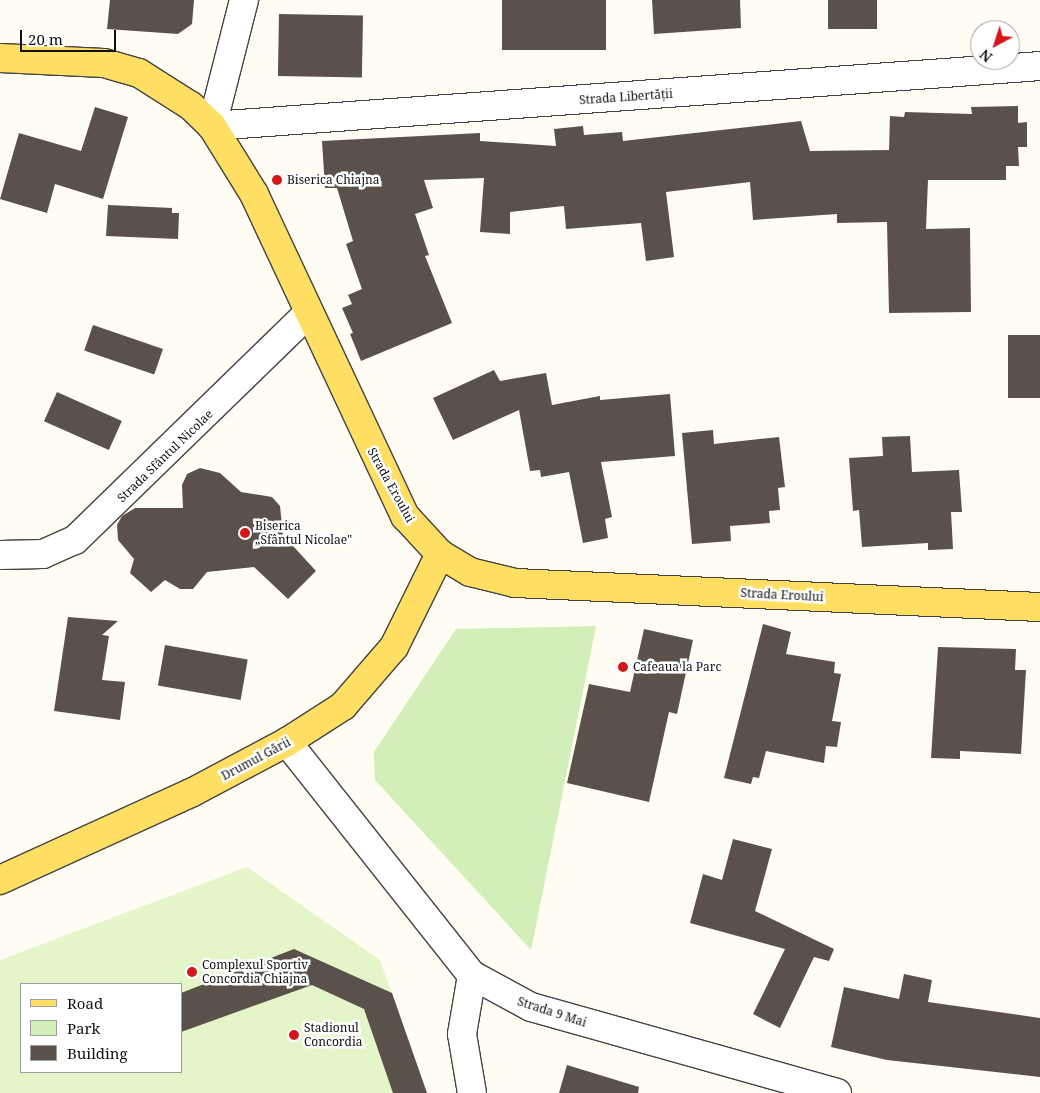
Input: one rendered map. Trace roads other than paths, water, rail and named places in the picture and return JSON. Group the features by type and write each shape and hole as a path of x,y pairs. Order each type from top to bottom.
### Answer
{"main road":[{"name":"Strada Eroului","path":"0,58 104,63 139,73 178,96 212,126 246,177 307,314 405,516 440,554 470,572 515,583 1040,607"},
{"name":"Drumul Gării","path":"0,880 191,793 287,742 343,706 381,667 440,554"}],"street":[{"path":"212,126 244,0"},
{"name":"Strada Libertății","path":"212,126 1040,66"},
{"name":"Strada Sfântul Nicolae","path":"0,555 43,554 75,540 307,314"},
{"name":"Strada 9 Mai","path":"287,742 472,975 531,1007 837,1093"},
{"path":"472,975 462,1034 472,1093"}],"place":[{"name":"Biserica Chiajna","path":"277,180"},
{"name":"Biserica „Sfântul Nicolae\"","path":"245,533"},
{"name":"Cafeaua la Parc","path":"623,667"},
{"name":"Complexul Sportiv Concordia Chiajna","path":"192,972"},
{"name":"Stadionul Concordia","path":"294,1035"}]}
